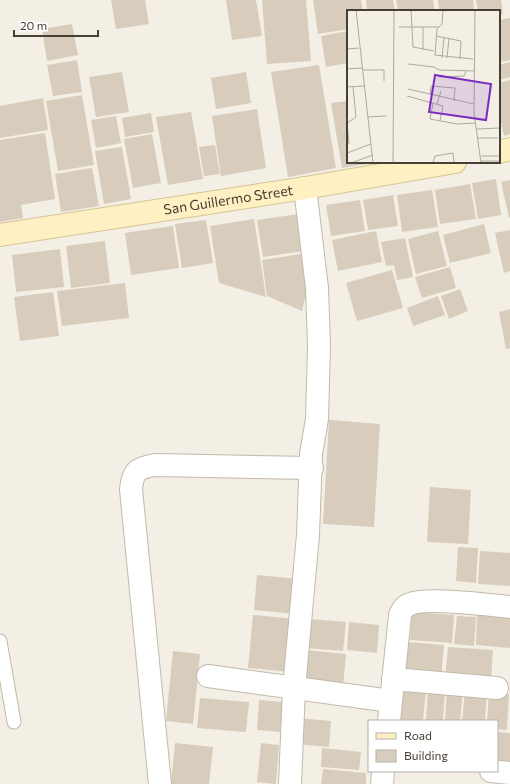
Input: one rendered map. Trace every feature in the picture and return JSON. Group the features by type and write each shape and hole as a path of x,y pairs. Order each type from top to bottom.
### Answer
{"main road":[{"path":"500,152 510,149"},
{"name":"San Guillermo Street","path":"0,235 304,188 449,163"}],"street":[{"path":"290,784 294,688 307,562 312,468 311,454 317,420 320,345 317,288 304,188"},
{"path":"160,784 131,489 132,478 136,471 155,465 312,468"},
{"path":"208,676 294,688 390,711 400,615 403,608 410,604 426,601 510,607"},
{"path":"393,679 497,688"},
{"path":"382,784 383,772"},
{"path":"498,772 510,773"}],"lane":[{"path":"0,641 14,722"}],"building":[{"path":"111,0 145,0 149,24 116,29"},
{"path":"226,0 256,0 262,36 232,40"},
{"path":"262,0 306,0 311,61 267,64"},
{"path":"313,0 361,0 363,10 347,10 347,29 318,34"},
{"path":"366,0 393,0 395,10 367,10"},
{"path":"396,0 433,0 435,10 398,10"},
{"path":"438,0 473,0 474,10 439,10"},
{"path":"476,0 501,0 503,14 500,15 500,10 478,10"},
{"path":"510,18 510,60 500,62 500,20"},
{"path":"72,24 78,55 47,61 42,29"},
{"path":"347,31 347,63 326,67 321,36"},
{"path":"77,60 82,92 53,96 47,65"},
{"path":"510,62 510,77 500,80 500,65"},
{"path":"319,65 336,168 288,177 271,72"},
{"path":"122,72 129,112 96,117 89,77"},
{"path":"246,72 251,103 216,109 211,78"},
{"path":"510,80 510,134 504,136 500,118 500,83"},
{"path":"82,95 94,165 58,171 46,101"},
{"path":"43,98 48,130 0,138 0,106"},
{"path":"347,101 347,163 372,163 342,168 331,103"},
{"path":"257,109 266,168 221,176 212,116"},
{"path":"191,112 203,179 168,185 156,117"},
{"path":"151,113 154,132 125,137 122,118"},
{"path":"116,116 121,143 96,148 91,120"},
{"path":"45,133 55,199 21,205 23,218 0,222 0,140"},
{"path":"152,134 161,183 133,188 124,139"},
{"path":"215,145 220,174 204,176 199,147"},
{"path":"122,147 131,199 104,204 95,151"},
{"path":"92,168 99,206 61,212 55,174"},
{"path":"496,179 501,215 478,219 472,183"},
{"path":"510,180 510,218 509,218 501,182"},
{"path":"470,184 476,219 440,224 435,190"},
{"path":"432,190 438,227 402,232 397,195"},
{"path":"393,195 398,226 368,230 363,200"},
{"path":"360,200 365,231 331,236 326,205"},
{"path":"299,214 304,251 263,257 257,220"},
{"path":"254,219 266,297 219,283 210,226"},
{"path":"206,220 213,263 182,268 175,224"},
{"path":"484,224 491,253 450,263 443,235"},
{"path":"173,226 179,268 131,275 125,233"},
{"path":"510,230 510,271 504,273 495,233"},
{"path":"376,231 382,262 338,271 332,240"},
{"path":"438,231 447,266 416,274 408,239"},
{"path":"405,238 413,277 397,280 394,265 386,266 381,242"},
{"path":"105,241 110,283 71,288 66,246"},
{"path":"60,249 64,287 16,292 12,255"},
{"path":"301,254 307,290 302,311 267,296 262,260"},
{"path":"450,267 456,288 422,298 415,277"},
{"path":"392,270 403,308 357,321 346,283"},
{"path":"125,283 129,318 62,326 57,291"},
{"path":"460,289 468,311 449,319 441,296"},
{"path":"53,292 59,336 20,341 14,297"},
{"path":"438,296 445,315 413,326 407,308"},
{"path":"510,309 510,348 506,349 499,312"},
{"path":"329,420 380,424 374,527 323,524"},
{"path":"430,487 471,490 468,544 427,542"},
{"path":"458,547 478,548 476,583 456,581"},
{"path":"480,551 510,553 510,586 478,584"},
{"path":"257,575 298,579 295,614 254,610"},
{"path":"412,612 454,615 452,643 410,640"},
{"path":"253,615 295,619 290,672 248,668"},
{"path":"477,615 510,618 510,648 476,645"},
{"path":"457,616 476,617 474,646 454,644"},
{"path":"309,619 346,622 343,651 306,648"},
{"path":"349,622 379,625 377,653 347,650"},
{"path":"407,642 444,645 441,679 404,676"},
{"path":"448,647 493,650 491,682 445,679"},
{"path":"305,650 346,654 343,686 302,682"},
{"path":"173,651 200,654 193,724 166,721"},
{"path":"399,687 426,689 423,720 396,719"},
{"path":"428,689 445,690 443,720 426,720"},
{"path":"447,689 463,691 460,720 445,720"},
{"path":"465,691 487,692 485,720 462,720"},
{"path":"489,692 509,694 507,730 498,729 498,720 487,720"},
{"path":"200,698 249,702 246,732 197,728"},
{"path":"259,700 283,702 280,732 257,730"},
{"path":"298,718 331,721 329,747 296,744"},
{"path":"498,732 510,733 510,764 498,763"},
{"path":"175,743 213,747 209,784 171,784"},
{"path":"261,743 279,745 276,784 257,782"},
{"path":"322,748 361,752 359,770 321,767"},
{"path":"323,769 366,773 366,784 321,784"}]}
